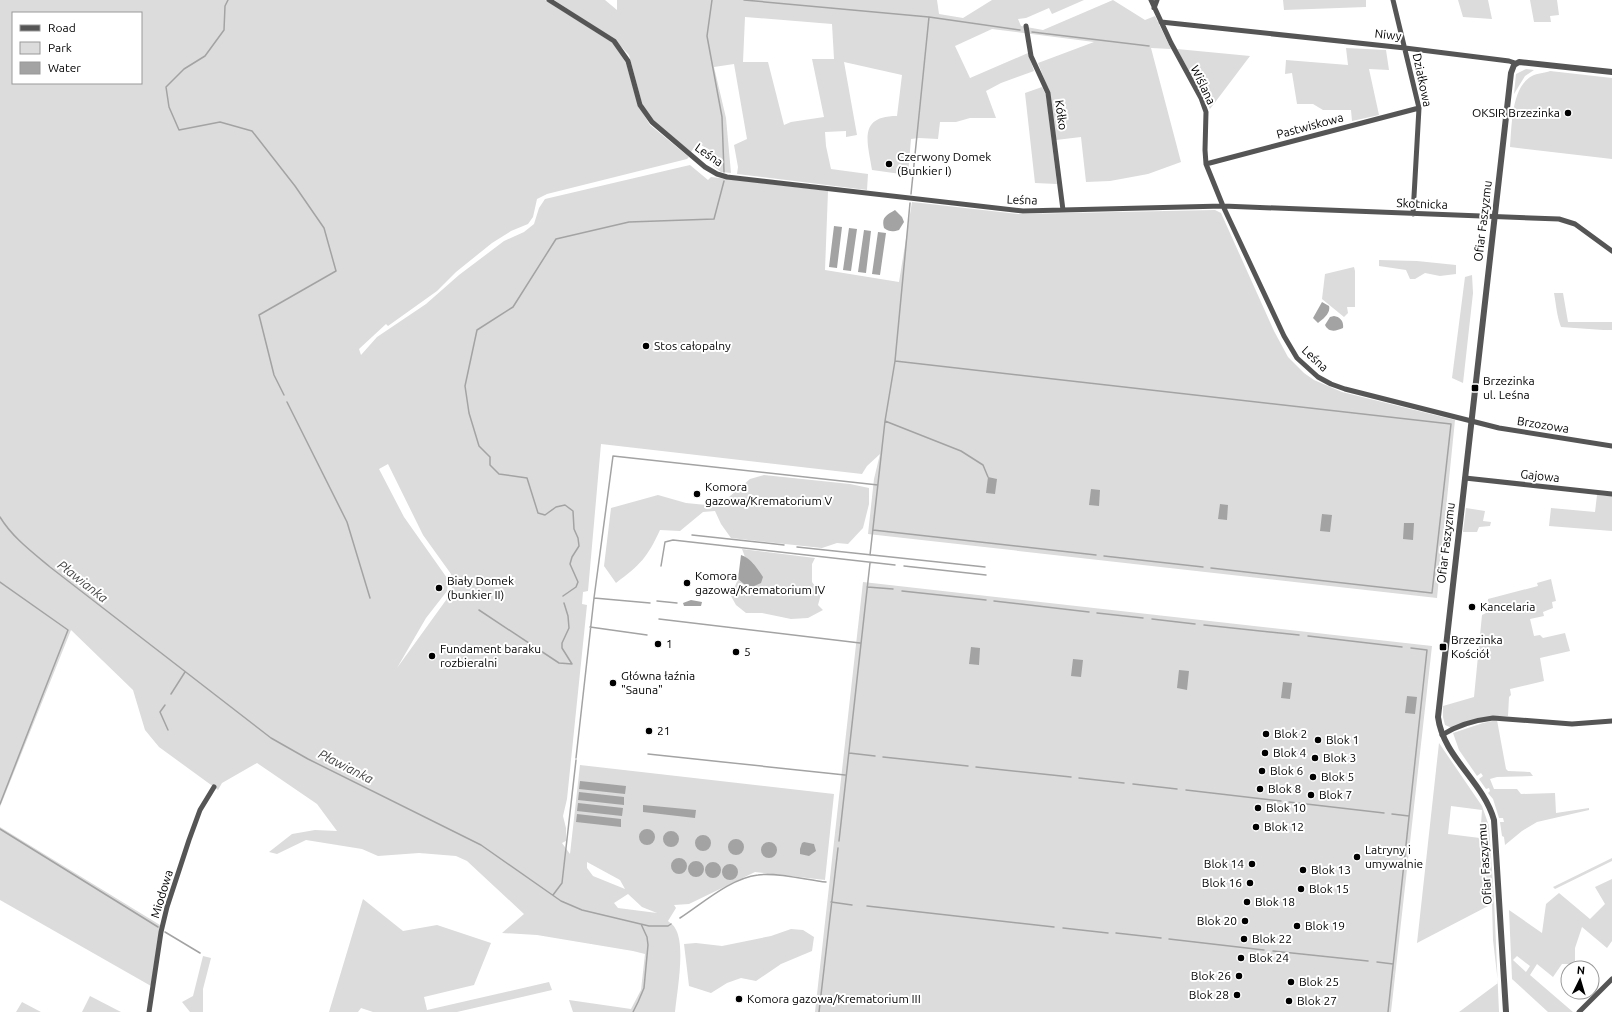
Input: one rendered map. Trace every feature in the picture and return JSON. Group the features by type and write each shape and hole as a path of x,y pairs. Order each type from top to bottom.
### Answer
{"street":[{"name":"Leśna","path":"549,0 614,41 628,61 640,105 652,122 705,167 716,174 735,178 1003,210 1023,211 1222,206 1284,336 1297,358 1310,371 1318,377 1338,387 1394,403 1471,421"},
{"name":"Wiślana","path":"1151,0 1170,43 1201,98 1206,112 1206,164 1222,206"},
{"path":"1154,8 1157,0"},
{"name":"Działkowa","path":"1393,0 1419,108 1413,214"},
{"name":"Niwy","path":"1160,22 1405,48 1515,63 1519,62 1612,72"},
{"name":"Kółko","path":"1026,26 1031,56 1048,94 1063,210"},
{"name":"Ofiar Faszyzmu","path":"1506,1012 1494,820 1486,801 1455,757 1442,735 1439,726 1438,708 1511,73 1515,63"},
{"name":"Pastwiskowa","path":"1206,164 1419,108"},
{"name":"Skotnicka","path":"1222,206 1559,219 1574,224 1612,251"},
{"name":"Brzozowa","path":"1471,421 1499,428 1612,446"},
{"name":"Gajowa","path":"1465,478 1612,494"},
{"path":"1442,735 1453,729 1493,718 1572,724 1612,721"},
{"name":"Miodowa","path":"149,1012 161,932 167,907 200,810 214,788"},
{"path":"1579,1012 1612,979"}],"green space":[{"path":"0,0 545,0 613,43 626,63 638,105 650,125 689,157 687,159 547,194 537,199 533,217 528,224 511,231 492,243 456,272 437,291 388,326 386,324 359,349 361,355 377,337 426,304 459,275 504,241 524,232 534,224 539,208 545,199 690,165 708,180 711,177 828,191 825,270 899,282 912,202 1018,214 1215,210 1221,213 1274,331 1288,357 1304,373 1314,380 1342,392 1455,420 1437,598 868,534 874,479 880,454 867,466 862,474 601,444 588,591 583,592 582,604 587,605 567,799 563,816 566,828 566,841 562,843 570,854 580,765 834,794 825,880 755,872 689,904 674,905 676,908 668,921 674,927 680,945 680,968 675,1012 573,1012 569,1000 631,1009 641,990 645,954 537,935 502,933 524,914 467,861 456,856 419,853 378,856 362,849 306,840 277,854 269,852 292,834 315,830 337,831 317,804 257,763 222,783 218,790 159,747 145,730 133,690 71,630 0,807","holes":["388,464 423,535 451,574 453,584 449,596 397,668 426,618 447,591 448,583 447,578 404,517 379,469","587,862 620,880 625,889 593,876 587,868","628,894 642,907 657,913 618,908 614,903"]},
{"path":"554,0 605,0 617,10 617,0 937,0 939,14 963,18 992,0 1084,0 1052,14 1049,8 1026,18 1018,19 1021,26 1043,30 1113,0 1145,20 1155,16 1171,49 1151,48 1181,162 1148,174 1110,181 1086,182 1081,137 1056,140 1050,94 1038,63 1094,42 992,29 955,46 970,78 1028,53 1034,71 1001,83 986,91 996,118 970,118 956,122 940,122 938,139 911,139 908,175 872,170 868,141 870,126 884,117 897,116 902,75 844,62 857,135 846,137 846,131 825,132 826,146 831,169 868,174 867,190 737,174 738,167 734,145 747,139 734,64 714,67 726,118 731,173 721,172 713,166 712,151 697,143 691,152 653,121 643,107 629,55 614,39","holes":["745,17 832,24 834,59 812,59 824,117 791,122 784,125 768,62 743,62"]},
{"path":"1283,0 1366,0 1366,7 1284,10"},
{"path":"1458,0 1488,0 1492,19 1463,17"},
{"path":"1530,0 1557,0 1559,15 1550,16 1551,22 1534,22"},
{"path":"1346,48 1386,50 1389,70 1369,69 1379,115 1352,121 1351,110 1323,110 1313,104 1297,104 1292,73 1285,74 1286,60 1348,65"},
{"path":"1177,49 1250,56 1210,109"},
{"path":"1526,69 1534,70 1525,76 1514,94 1516,74"},
{"path":"1550,71 1612,78 1612,159 1510,147 1512,118 1516,98 1520,89 1525,81 1532,76"},
{"path":"1042,87 1046,95 1057,184 1035,183 1025,93"},
{"path":"1379,260 1417,261 1456,265 1456,274 1440,276 1425,273 1415,279 1410,279 1406,270 1379,266"},
{"path":"1354,267 1355,307 1347,307 1348,313 1344,317 1322,299 1325,274"},
{"path":"1472,275 1473,293 1463,383 1452,378 1465,277"},
{"path":"1554,293 1563,293 1568,322 1612,322 1612,330 1561,327"},
{"path":"764,475 850,484 869,488 869,504 863,528 848,544 837,543 822,548 731,538 721,524 715,511 703,512 680,531 660,530 647,554 632,571 616,583 604,566 611,508 658,495 686,503 727,507 729,497 750,479"},
{"path":"1597,495 1612,496 1612,531 1549,526 1551,508 1595,512"},
{"path":"1466,508 1485,511 1483,521 1491,522 1490,526 1479,527 1477,532 1463,532"},
{"path":"742,549 815,558 812,564 812,582 821,594 818,605 823,610 808,618 791,619 762,613 746,613 736,605 731,596 738,579 745,585 754,564 745,557"},
{"path":"1551,579 1556,601 1552,602 1553,608 1543,612 1544,616 1530,619 1534,636 1540,635 1543,638 1565,633 1570,651 1540,658 1544,681 1510,689 1511,695 1509,697 1508,716 1498,716 1452,728 1445,725 1443,706 1474,697 1482,615 1486,613 1488,599 1538,586 1537,583"},
{"path":"863,582 1432,646 1391,1012 815,1012"},
{"path":"1497,720 1506,769 1508,771 1530,772 1533,776 1497,777 1490,779 1494,789 1517,789 1521,794 1555,793 1556,813 1589,808 1589,810 1537,822 1522,831 1505,845 1500,822 1504,822 1503,818 1499,818 1493,799 1488,793 1490,791 1489,788 1486,789 1479,779 1483,776 1481,773 1477,776 1459,750 1453,733"},
{"path":"1439,743 1482,806 1489,826 1498,979 1493,940 1492,904 1417,943","holes":["1451,806 1482,810 1480,838 1448,834"]},
{"path":"0,827 160,925 151,986 0,900"},
{"path":"1612,858 1612,861 1555,889 1553,887"},
{"path":"1612,879 1612,941 1607,948 1582,927 1575,948 1575,960 1560,960 1560,967 1553,977 1537,964 1530,975 1573,1012 1548,1012 1512,979 1509,910 1542,933 1546,904 1559,893 1590,919 1605,904 1595,887","holes":["1517,956 1530,966 1526,972 1513,960"]},
{"path":"363,899 403,931 437,925 491,943 474,985 424,997 427,1010 549,982 552,990 457,1012 373,1012 361,1008 358,1012 329,1012"},
{"path":"791,929 803,930 814,937 812,951 781,964 756,981 741,978 727,983 711,993 689,986 684,944 696,943 722,946 771,936"},
{"path":"203,956 211,958 203,989 203,1012 190,1012 182,1002 193,996"},
{"path":"1498,983 1499,1012 1459,1012"},
{"path":"90,996 121,1012 82,1012"},
{"path":"22,1002 41,1012 16,1012"}],"water":[{"path":"895,210 902,217 904,222 899,230 889,231 884,228 883,221 889,213"},
{"path":"834,226 842,227 837,268 829,267"},
{"path":"849,228 857,229 851,271 843,270"},
{"path":"864,230 871,231 866,273 858,272"},
{"path":"878,232 886,233 880,275 872,274"},
{"path":"1322,302 1329,306 1329,311 1318,323 1313,318"},
{"path":"1334,316 1341,320 1343,323 1343,328 1333,331 1325,325 1330,317"},
{"path":"988,477 997,479 995,494 986,493"},
{"path":"1091,489 1100,490 1099,506 1089,505"},
{"path":"1220,504 1228,505 1227,520 1218,519"},
{"path":"1322,514 1332,515 1330,532 1320,531"},
{"path":"1404,523 1414,523 1413,540 1403,539"},
{"path":"741,555 745,556 751,561 763,577 761,583 752,587 745,585 738,579"},
{"path":"691,600 702,602 701,606 684,606 683,603"},
{"path":"971,647 980,648 979,665 969,664"},
{"path":"1073,659 1083,660 1081,677 1071,676"},
{"path":"1179,670 1189,671 1187,690 1177,688"},
{"path":"1283,682 1292,683 1290,699 1281,698"},
{"path":"1407,696 1417,697 1415,714 1405,713"},
{"path":"580,781 626,786 625,794 579,789"},
{"path":"579,792 624,797 624,805 578,800"},
{"path":"578,803 623,808 622,816 577,811"},
{"path":"643,805 696,810 695,818 643,812"},
{"path":"577,814 621,819 621,827 576,822"},
{"path":"647,829 653,831 655,837 653,843 647,845 641,843 639,837 641,831"},
{"path":"671,831 677,833 679,839 677,845 671,847 665,845 663,839 665,833"},
{"path":"703,835 709,837 711,843 709,849 703,851 697,849 695,843 697,837"},
{"path":"736,839 742,841 744,847 742,853 736,855 730,853 728,847 730,841"},
{"path":"769,842 775,844 777,850 775,856 769,858 763,856 761,850 763,844"},
{"path":"802,843 814,844 816,851 809,856 800,854"},
{"path":"679,858 686,863 687,866 682,873 679,874 672,869 671,866 676,859"},
{"path":"696,861 703,866 704,869 699,876 696,877 689,872 688,869 693,862"},
{"path":"713,862 720,867 721,870 716,877 713,878 706,873 705,870 710,863"},
{"path":"730,864 737,869 738,872 733,879 730,880 723,875 722,872 727,865"}],"waterway":[{"path":"228,0 225,6 224,30 205,56 184,69 166,87 169,107 179,130 220,122 252,131 295,186 324,228 336,271 259,315 274,375 284,395"},
{"path":"712,0 707,36 722,117 724,172"},
{"path":"744,0 929,17 1020,30"},
{"path":"911,194 929,17"},
{"path":"1032,32 1149,46"},
{"path":"563,596 576,587 578,582 570,564 572,557 579,546 578,538 574,529 573,511 565,505 556,507 545,515 538,513 527,478 499,474 490,465 490,457 479,446 469,413 465,386 477,330 513,307 556,239 629,222 714,219 724,181"},
{"path":"870,555 885,421 895,361 910,203"},
{"path":"895,361 1451,424 1432,593 1211,568"},
{"path":"287,402 347,522 370,598"},
{"path":"885,421 961,451 983,465 988,477"},
{"path":"576,758 594,598 613,456 878,485"},
{"name":"Pławianka","path":"0,517 16,538 29,550 271,738 308,759 481,845 561,901 582,910 649,926 668,926 671,924"},
{"path":"873,530 1096,555"},
{"path":"692,535 784,545"},
{"path":"661,566 665,542 673,540 895,565"},
{"path":"797,547 985,567"},
{"path":"1104,556 1203,567"},
{"path":"839,841 870,563"},
{"path":"904,566 986,575"},
{"path":"0,582 68,630 0,804"},
{"path":"867,587 893,589"},
{"path":"902,591 986,600"},
{"path":"594,598 650,603"},
{"path":"657,601 677,603"},
{"path":"994,601 1089,612"},
{"path":"479,610 559,663 572,664 562,648 562,643 569,628 568,616 564,603"},
{"path":"1097,613 1143,618"},
{"path":"659,619 860,643"},
{"path":"1152,619 1195,624"},
{"path":"1204,625 1299,635"},
{"path":"590,627 647,635"},
{"path":"1308,636 1402,647"},
{"path":"1388,1012 1427,650 1411,648"},
{"path":"171,694 185,672"},
{"path":"165,705 160,712 168,730"},
{"path":"849,753 875,756"},
{"path":"648,754 845,775"},
{"path":"883,757 968,766"},
{"path":"553,895 562,883 576,760"},
{"path":"976,767 1071,777"},
{"path":"1079,778 1124,783"},
{"path":"1133,784 1177,789"},
{"path":"1186,790 1281,801"},
{"path":"1289,802 1384,813"},
{"path":"1392,814 1409,816"},
{"path":"0,829 158,927"},
{"path":"819,1012 838,848"},
{"path":"680,918 718,892 748,877 766,874 826,882"},
{"path":"831,902 852,905"},
{"path":"867,906 1054,927"},
{"name":"Pławianka","path":"633,1012 644,988 648,945 647,937 641,924"},
{"path":"1063,928 1108,933"},
{"path":"165,932 200,953"},
{"path":"1116,933 1161,938"},
{"path":"1169,939 1264,950"},
{"path":"1273,951 1368,961"},
{"path":"1377,962 1393,964"}],"place":[{"name":"OKSIR Brzezinka","path":"1568,113"},
{"name":"Czerwony Domek (Bunkier I)","path":"889,164"},
{"name":"Stos całopalny","path":"646,346"},
{"name":"Brzezinka ul. Leśna","path":"1475,388"},
{"name":"Komora gazowa/Krematorium V","path":"697,494"},
{"name":"Komora gazowa/Krematorium IV","path":"687,583"},
{"name":"Biały Domek (bunkier II)","path":"439,588"},
{"name":"Kancelaria","path":"1472,607"},
{"name":"1","path":"658,644"},
{"name":"Brzezinka Kościół","path":"1443,647"},
{"name":"5","path":"736,652"},
{"name":"Fundament baraku rozbieralni","path":"432,656"},
{"name":"Główna łaźnia \"Sauna\"","path":"613,683"},
{"name":"21","path":"649,731"},
{"name":"Blok 2","path":"1266,734"},
{"name":"Blok 1","path":"1318,740"},
{"name":"Blok 4","path":"1265,753"},
{"name":"Blok 3","path":"1315,758"},
{"name":"Blok 6","path":"1262,771"},
{"name":"Blok 5","path":"1313,777"},
{"name":"Blok 8","path":"1260,789"},
{"name":"Blok 7","path":"1311,795"},
{"name":"Blok 10","path":"1258,808"},
{"name":"Blok 12","path":"1256,827"},
{"name":"Latryny i umywalnie","path":"1357,857"},
{"name":"Blok 14","path":"1252,864"},
{"name":"Blok 13","path":"1303,870"},
{"name":"Blok 16","path":"1250,883"},
{"name":"Blok 15","path":"1301,889"},
{"name":"Blok 18","path":"1247,902"},
{"name":"Blok 20","path":"1245,921"},
{"name":"Blok 19","path":"1297,926"},
{"name":"Blok 22","path":"1244,939"},
{"name":"Blok 24","path":"1241,958"},
{"name":"Blok 26","path":"1239,976"},
{"name":"Blok 25","path":"1291,982"},
{"name":"Blok 28","path":"1237,995"},
{"name":"Komora gazowa/Krematorium III","path":"739,999"},
{"name":"Blok 27","path":"1289,1001"}]}
